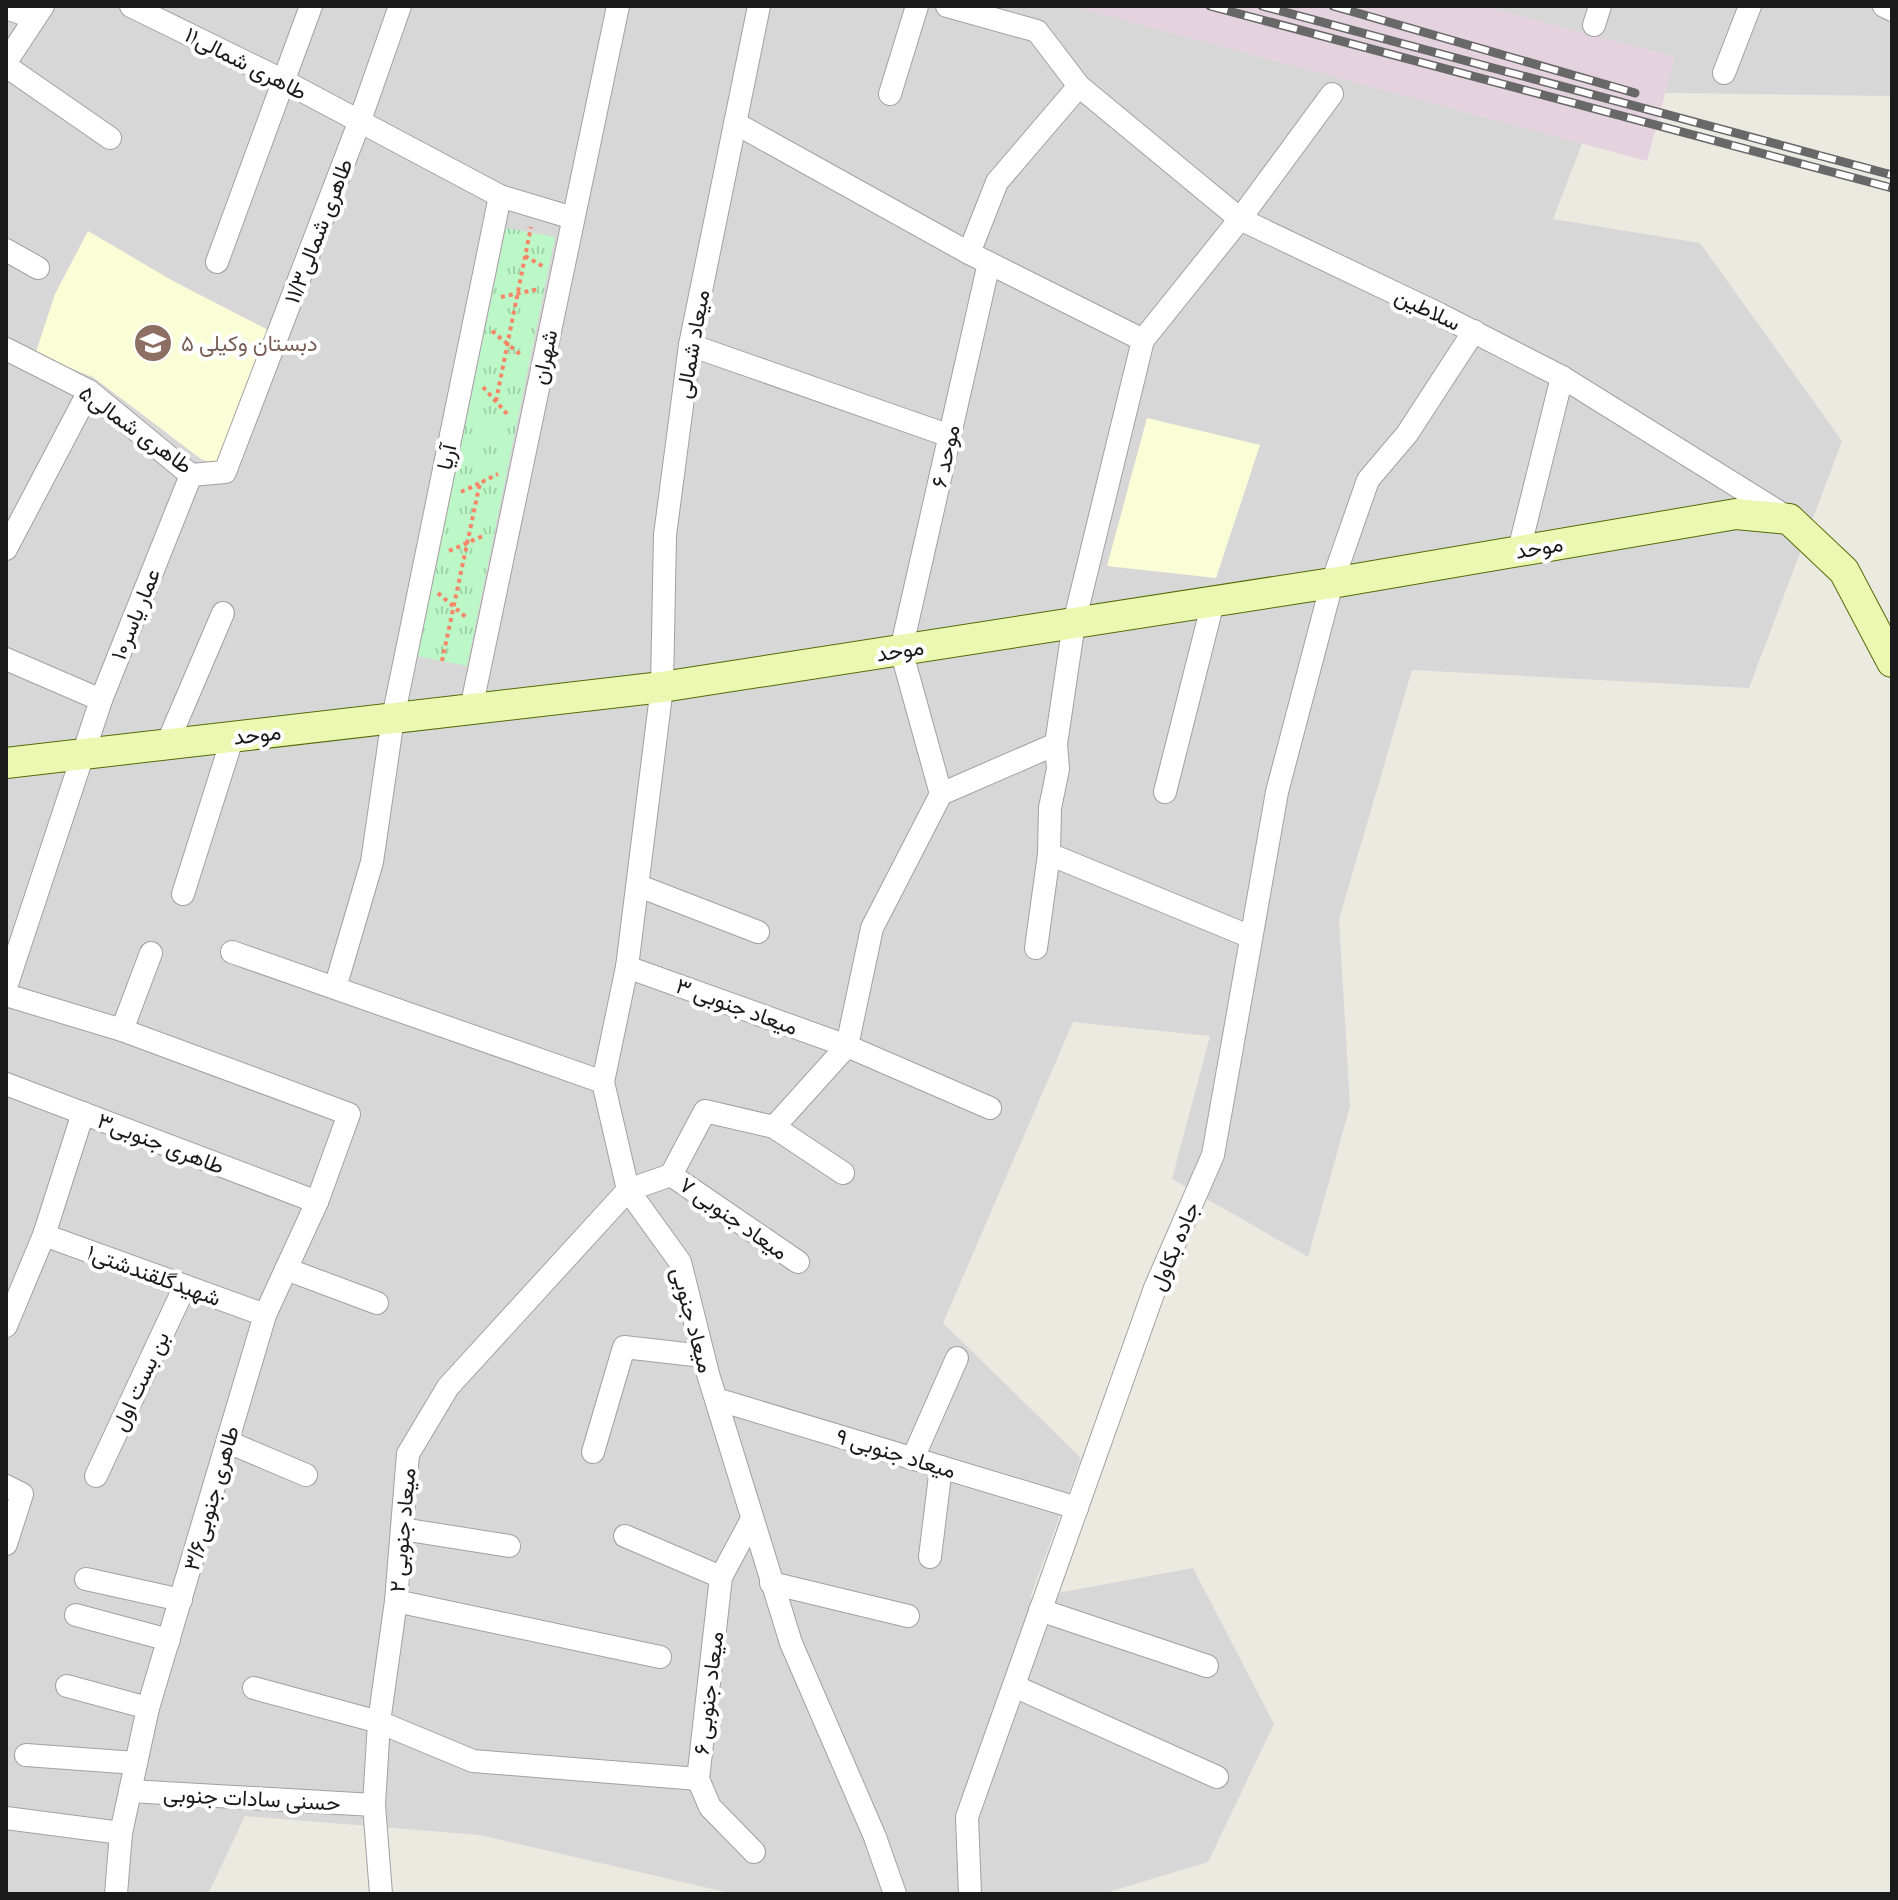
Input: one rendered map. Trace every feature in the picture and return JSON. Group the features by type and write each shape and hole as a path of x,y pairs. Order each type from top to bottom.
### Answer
{"street":[{"name":"طاهری شمالی۱۱","path":"131,6 282,80 500,196 573,218"},
{"path":"217,262 311,6"},
{"name":"طاهری شمالی۱۱/۳","path":"225,472 359,123 400,6"},
{"name":"شهران","path":"471,709 618,6"},
{"name":"میعاد شمالی","path":"662,687 665,535 690,345 759,6"},
{"path":"890,94 917,6"},
{"name":"سلاطین","path":"947,6 1037,31 1079,86 1240,219 1474,331 1562,377 1789,519"},
{"path":"1724,73 1750,6"},
{"path":"1884,6 1892,10"},
{"path":"6,8 39,12 6,64 110,138"},
{"name":"موحد ۶","path":"901,650 950,436 979,258 997,182 1079,86"},
{"path":"1036,948 1049,854 1050,808 1058,769 1056,744 1074,623 1143,340 1240,219 1332,94"},
{"path":"735,123 979,258 1143,340"},
{"name":"آریا","path":"335,988 372,862 393,718 500,196"},
{"path":"6,250 38,268"},
{"name":"جاده بکاول","path":"970,1894 967,1817 1155,1288 1213,1155 1277,792 1332,583 1368,480 1407,434 1474,331"},
{"path":"690,345 950,436"},
{"name":"طاهری شمالی۵","path":"6,349 89,391 191,475 225,472"},
{"path":"1519,550 1562,377"},
{"path":"6,549 89,391"},
{"name":"عمار یاسر۱۰","path":"6,987 101,700 191,475"},
{"name":"موحد","path":"6,763 662,687 1332,583 1736,514 1789,519"},
{"path":"1789,519 1844,571 1892,662"},
{"path":"1165,792 1213,602"},
{"path":"167,744 223,613"},
{"path":"901,650 941,794"},
{"path":"6,659 101,700"},
{"name":"میعاد جنوبی","path":"662,687 627,967 603,1082 628,1190 680,1262 703,1356 751,1521 791,1643 875,1837 895,1894"},
{"path":"183,894 233,736"},
{"path":"774,1127 847,1046 872,928 941,794 1056,744"},
{"path":"1049,854 1251,937"},
{"path":"639,886 758,932"},
{"path":"232,952 603,1082"},
{"path":"6,995 122,1030 151,953"},
{"name":"میعاد جنوبی ۳","path":"627,967 847,1046 990,1108"},
{"name":"طاهری جنوبی۳/۶","path":"116,1894 121,1833 148,1708 265,1315 317,1202 349,1114 122,1030"},
{"name":"طاهری جنوبی۳","path":"6,1084 317,1202"},
{"path":"628,1190 671,1175 705,1111 774,1127 843,1173"},
{"path":"6,1326 11,1300 44,1235 83,1113"},
{"name":"میعاد جنوبی ۷","path":"671,1175 798,1262"},
{"name":"میعاد جنوبی ۲","path":"381,1894 374,1805 379,1722 396,1601 408,1454 448,1387 628,1190"},
{"name":"شهیدگلقندشتی۱","path":"44,1235 265,1315"},
{"path":"286,1269 377,1303"},
{"name":"بن بست اول","path":"96,1476 185,1286"},
{"path":"593,1452 624,1347 703,1356"},
{"path":"913,1458 957,1358"},
{"name":"میعاد جنوبی ۹","path":"716,1399 1077,1508"},
{"path":"228,1442 306,1475"},
{"path":"930,1557 941,1467"},
{"path":"6,1486 22,1494 6,1544"},
{"name":"میعاد جنوبی ۶","path":"751,1521 721,1577 698,1779 710,1807 754,1852"},
{"path":"402,1529 509,1546"},
{"path":"625,1536 721,1577"},
{"path":"86,1579 181,1600"},
{"path":"771,1583 908,1616"},
{"path":"396,1601 660,1657"},
{"path":"1040,1610 1207,1666"},
{"path":"76,1615 169,1640"},
{"path":"67,1686 148,1708"},
{"path":"1014,1686 1217,1777"},
{"path":"254,1688 379,1722 473,1761 698,1779"},
{"path":"26,1755 136,1763"},
{"name":"حسنی سادات جنوبی","path":"130,1791 374,1805"},
{"path":"6,1818 121,1833"}],"path":[{"path":"496,401 534,207"},
{"path":"541,372 507,343 477,309 519,293 559,285"},
{"path":"465,368 528,436"},
{"path":"442,661 480,483 523,461"},
{"path":"487,635 453,606 423,570 510,522"}],"shaded area":[{"path":"6,6 1892,6 1892,96 1602,92 1553,219 1700,243 1842,441 1749,688 1412,670 1339,919 1350,1106 1308,1257 1172,1179 1210,1036 1073,1022 943,1323 1081,1458 1030,1598 1193,1568 1274,1724 1208,1862 1102,1894 734,1894 480,1835 245,1816 208,1894 6,1894"},
{"path":"1071,6 1483,6 1675,57 1647,161"},
{"name":"دبستان وکیلی ۵","path":"88,231 173,281 272,332 223,467 201,459 93,377 35,355 55,294"},
{"path":"1147,418 1260,445 1216,578 1107,566"}],"green space":[{"path":"506,228 555,237 467,666 418,656"}],"railway":[{"path":"1210,6 1892,188"},
{"path":"1262,6 1892,175"},
{"path":"1333,6 1635,93"}],"place":[{"name":"دبستان وکیلی ۵","path":"153,343"}]}
